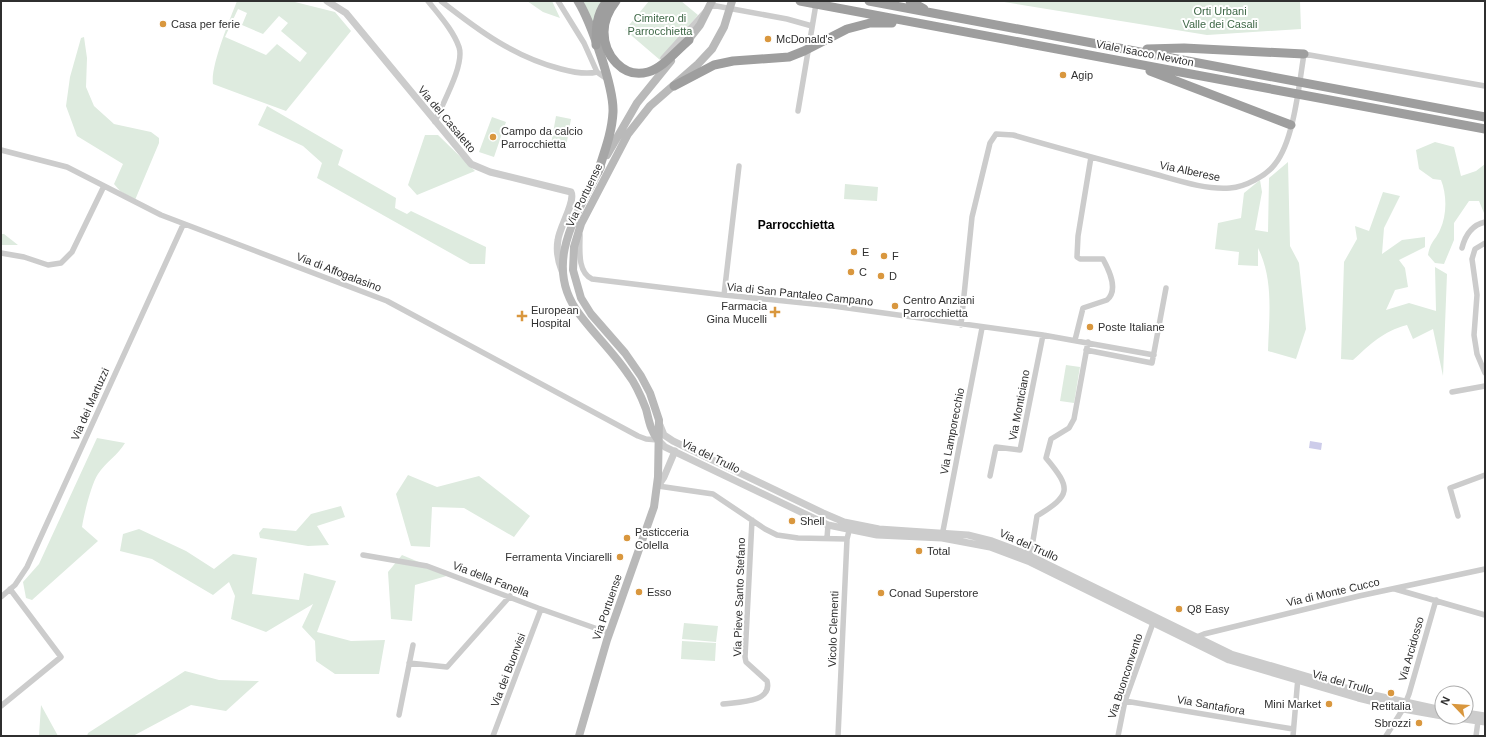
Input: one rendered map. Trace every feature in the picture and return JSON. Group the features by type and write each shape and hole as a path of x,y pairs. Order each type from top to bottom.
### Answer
{"highway":[{"path":"596,45 597,23 601,9 607,1"},
{"path":"616,1 606,22 605,42 614,60 629,72 641,73 652,71 689,40"},
{"name":"Viale Isacco Newton","path":"800,1 1096,55 1128,63 1485,129"},
{"name":"Viale Isacco Newton","path":"869,1 1485,118"},
{"path":"910,1 932,13"},
{"path":"674,86 714,65 733,61 788,57 804,51 841,31 863,24 912,22"},
{"path":"1129,50 1184,48 1304,54"},
{"path":"1128,63 1291,125"}],"main road":[{"path":"578,1 609,80 613,100 612,121 598,172"},
{"name":"Via Portuense","path":"658,440 652,431 644,404 632,380 617,358 578,313 567,290 563,275 563,258 568,234 624,122 652,83 689,40 703,21 712,1"},
{"name":"Via Portuense","path":"579,736 609,633 652,513 658,486 659,420 650,393 641,376 625,353 591,314 579,294 572,264 574,247 581,224 623,141 650,106 698,64 716,42 727,19 732,1"}],"street":[{"name":"Via del Casaletto","path":"327,1 346,13 467,160 475,166 490,172 571,192 572,200 560,230 557,244 559,261 563,275"},
{"path":"428,1 447,26 459,47 460,54 457,70 435,122"},
{"path":"441,1 488,37 525,58 564,70 586,74 597,72"},
{"path":"558,1 584,44 597,72 609,80"},
{"path":"798,111 816,4"},
{"path":"663,58 711,5 787,19 812,26"},
{"path":"1304,54 1485,86"},
{"name":"Via Alberese","path":"960,325 972,217 990,143 993,137 998,134 1013,135 1200,186 1231,188 1252,181 1265,174 1275,165 1285,147 1291,125 1304,54"},
{"name":"Via di Affogalasino","path":"1,150 67,167 141,206 183,225 387,301 638,436 646,439 658,440"},
{"path":"1075,340 1083,308 1107,300 1113,289 1113,284 1103,260 1080,259 1077,257 1078,236 1091,157"},
{"path":"724,295 739,166"},
{"path":"1,253 24,257 48,265 57,265 64,261 74,248 104,186"},
{"path":"1462,248 1464,241 1471,230 1485,222"},
{"name":"Via di San Pantaleo Campano","path":"581,224 580,248 582,263 584,272 590,278 724,295 833,306 960,325 1043,335 1154,355"},
{"name":"Via dei Martuzzi","path":"1,597 22,576 28,567 183,225"},
{"path":"1485,243 1475,249 1472,259 1477,295 1474,335 1477,354 1483,361 1485,373"},
{"path":"1086,350 1152,363 1166,288"},
{"name":"Via Lamporecchio","path":"942,535 982,328"},
{"name":"Via Monticiano","path":"990,476 996,447 1020,450 1043,335"},
{"path":"1030,560 1037,516 1056,504 1063,493 1062,478 1046,458 1051,439 1069,428 1074,419 1088,342"},
{"path":"1452,392 1485,386"},
{"name":"Via del Trullo","path":"659,420 663,434 673,441 850,527"},
{"name":"Via del Trullo","path":"658,440 673,441"},
{"name":"Via del Trullo","path":"658,440 665,447 828,525 850,527 882,536 942,535 986,545 1030,560 1188,640 1240,660 1298,678 1434,714"},
{"name":"Via Portuense","path":"658,486 675,451"},
{"path":"1458,516 1450,488 1485,475"},
{"path":"658,486 713,494 769,531 781,536 847,539"},
{"path":"770,497 774,490"},
{"name":"Via Pieve Santo Stefano","path":"723,704 758,698 766,693 767,688 766,681 746,662 744,657 752,520"},
{"path":"828,525 828,538"},
{"name":"Vicolo Clementi","path":"838,736 847,539 850,527"},
{"name":"Via della Fanella","path":"364,555 427,566 510,596 541,610 609,633"},
{"name":"Via di Monte Cucco","path":"1188,640 1314,606 1485,569"},
{"path":"1394,588 1485,615"},
{"path":"1,706 61,657 10,589"},
{"path":"409,663 447,667 510,596"},
{"name":"Via del Trullo","path":"1109,599 1196,637 1240,660"},
{"name":"Via Arcidosso","path":"1386,736 1404,706 1436,600"},
{"name":"Via dei Buonvisi","path":"493,736 541,610"},
{"name":"Via Buonconvento","path":"1118,736 1125,701 1153,623"},
{"path":"399,715 413,645"},
{"path":"1293,736 1298,678"},
{"name":"Via Santafiora","path":"1125,701 1293,729"},
{"name":"Via del Trullo","path":"1404,706 1434,709"},
{"path":"1474,715 1485,716"},
{"path":"1476,736 1482,722"}],"green space":[{"path":"237,1 291,1 335,12 351,31 286,111 213,84 214,66 217,55","holes":["238,9 247,13 242,25 263,34 279,16 288,23 281,31 307,53 300,62 277,44 266,55 225,37"]},
{"path":"527,1 552,1 560,18 543,12"},
{"path":"583,1 602,1 593,23"},
{"name":"Cimitero di Parrocchietta","path":"649,1 681,1 698,15 660,60 625,30"},
{"name":"Orti Urbani Valle dei Casali","path":"998,1 1300,1 1301,29 1207,35"},
{"path":"84,37 87,58 86,87 94,106 114,124 151,132 159,138 159,143 135,200 120,191 114,184 123,164 77,136 66,106 70,77 81,38"},
{"path":"267,106 343,150 338,165 396,198 395,208 407,214 411,211 486,247 485,264 470,264 317,178 322,163 303,146 258,125"},
{"path":"556,116 571,119 566,147 551,144"},
{"name":"Campo da calcio Parrocchietta","path":"492,117 506,122 494,157 479,152"},
{"path":"425,135 438,135 475,171 417,195 408,185"},
{"path":"1435,142 1454,147 1461,176 1476,171 1485,164 1485,212 1484,213 1479,201 1469,201 1454,223 1454,240 1444,264 1435,263 1428,255 1430,246 1440,230 1444,218 1445,198 1443,186 1441,180 1433,179 1419,169 1416,150"},
{"path":"1288,162 1290,246 1299,263 1306,329 1296,359 1268,351 1268,286 1263,260 1258,248 1258,266 1238,265 1239,252 1215,249 1218,223 1241,218 1244,193 1260,180 1262,192 1255,230 1268,232 1269,178"},
{"path":"845,184 878,187 877,201 844,199"},
{"path":"1383,192 1400,196 1384,228 1382,254 1402,240 1425,237 1425,247 1399,260 1405,268 1408,287 1395,290 1386,310 1409,303 1436,311 1435,267 1447,274 1443,376 1433,329 1413,339 1407,325 1384,335 1353,360 1341,359 1344,262 1357,239 1355,226 1369,231"},
{"path":"1,234 4,234 18,245 1,245"},
{"path":"1066,365 1080,367 1074,403 1060,401"},
{"path":"97,438 125,443 98,474 88,500 82,527 98,541 32,600 26,598 23,582 39,564"},
{"path":"408,475 437,487 479,476 530,516 514,537 464,508 432,507 430,547 411,546 396,494"},
{"path":"341,506 345,517 317,526 329,545 308,546 260,538 259,533 263,528 296,531 311,514"},
{"path":"139,529 186,551 214,569 233,554 257,558 252,594 299,600 304,573 336,581 317,632 351,641 385,640 379,674 335,674 316,661 315,641 302,627 313,604 266,632 231,619 235,596 229,582 213,595 152,559 120,551 123,534"},
{"path":"402,555 450,575 415,585 412,621 391,619 388,572"},
{"path":"684,623 718,626 716,642 682,639"},
{"path":"682,641 716,643 715,661 681,659"},
{"path":"185,671 219,680 259,681 226,711 191,705 133,736 87,736 88,733"},
{"path":"41,705 58,736 39,736"}],"water":[{"path":"1310,441 1322,443 1321,450 1309,448"}],"place":[{"name":"Casa per ferie","path":"163,24"},
{"name":"McDonald's","path":"768,39"},
{"name":"Agip","path":"1063,75"},
{"name":"Campo da calcio Parrocchietta","path":"493,137"},
{"name":"E","path":"854,252"},
{"name":"F","path":"884,256"},
{"name":"C","path":"851,272"},
{"name":"D","path":"881,276"},
{"name":"Centro Anziani Parrocchietta","path":"895,306"},
{"name":"Farmacia Gina Mucelli","path":"775,312"},
{"name":"European Hospital","path":"522,316"},
{"name":"Poste Italiane","path":"1090,327"},
{"name":"Shell","path":"792,521"},
{"name":"Pasticceria Colella","path":"627,538"},
{"name":"Total","path":"919,551"},
{"name":"Ferramenta Vinciarelli","path":"620,557"},
{"name":"Esso","path":"639,592"},
{"name":"Conad Superstore","path":"881,593"},
{"name":"Q8 Easy","path":"1179,609"},
{"name":"Retitalia","path":"1391,693"},
{"name":"Mini Market","path":"1329,704"},
{"name":"Sbrozzi","path":"1419,723"}],"district":[{"name":"Parrocchietta","path":"796,225"}]}
